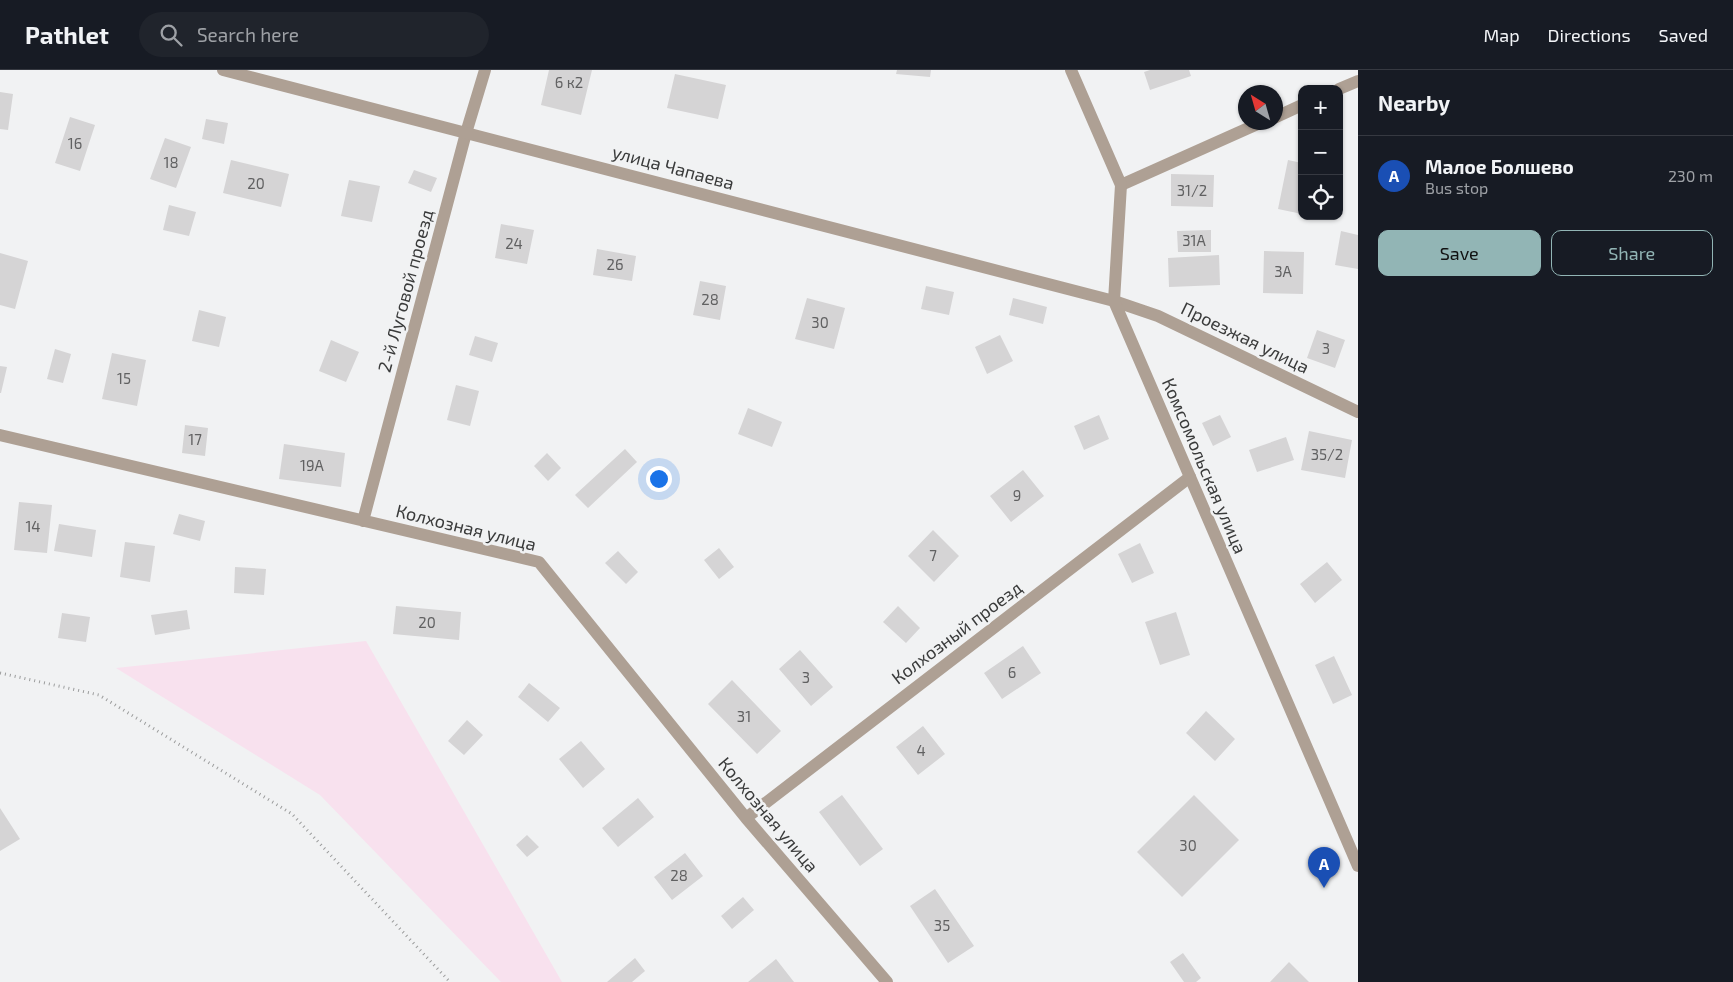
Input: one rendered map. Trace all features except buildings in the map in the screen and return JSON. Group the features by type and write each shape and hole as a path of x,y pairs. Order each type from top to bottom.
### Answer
{"street":[{"name":"улица Чапаева","path":"223,70 1114,301"},
{"name":"2-й Луговой проезд","path":"363,521 466,133 485,70"},
{"name":"Комсомольская улица","path":"1071,70 1120,185 1114,301 1358,866"},
{"path":"1343,87 1358,81"},
{"path":"1283,114 1298,107"},
{"path":"1120,185 1244,130"},
{"name":"Проезжая улица","path":"1114,301 1158,316 1358,412"},
{"name":"Колхозная улица","path":"0,435 539,562 746,818 887,982"},
{"name":"Колхозный проезд","path":"746,818 1190,477"}],"path":[{"path":"0,673 99,695 292,814 450,982"}],"shaded area":[{"path":"366,641 562,982 501,982 320,795 116,668"}],"place":[{"name":"Малое Болшево","path":"1324,888"}]}
